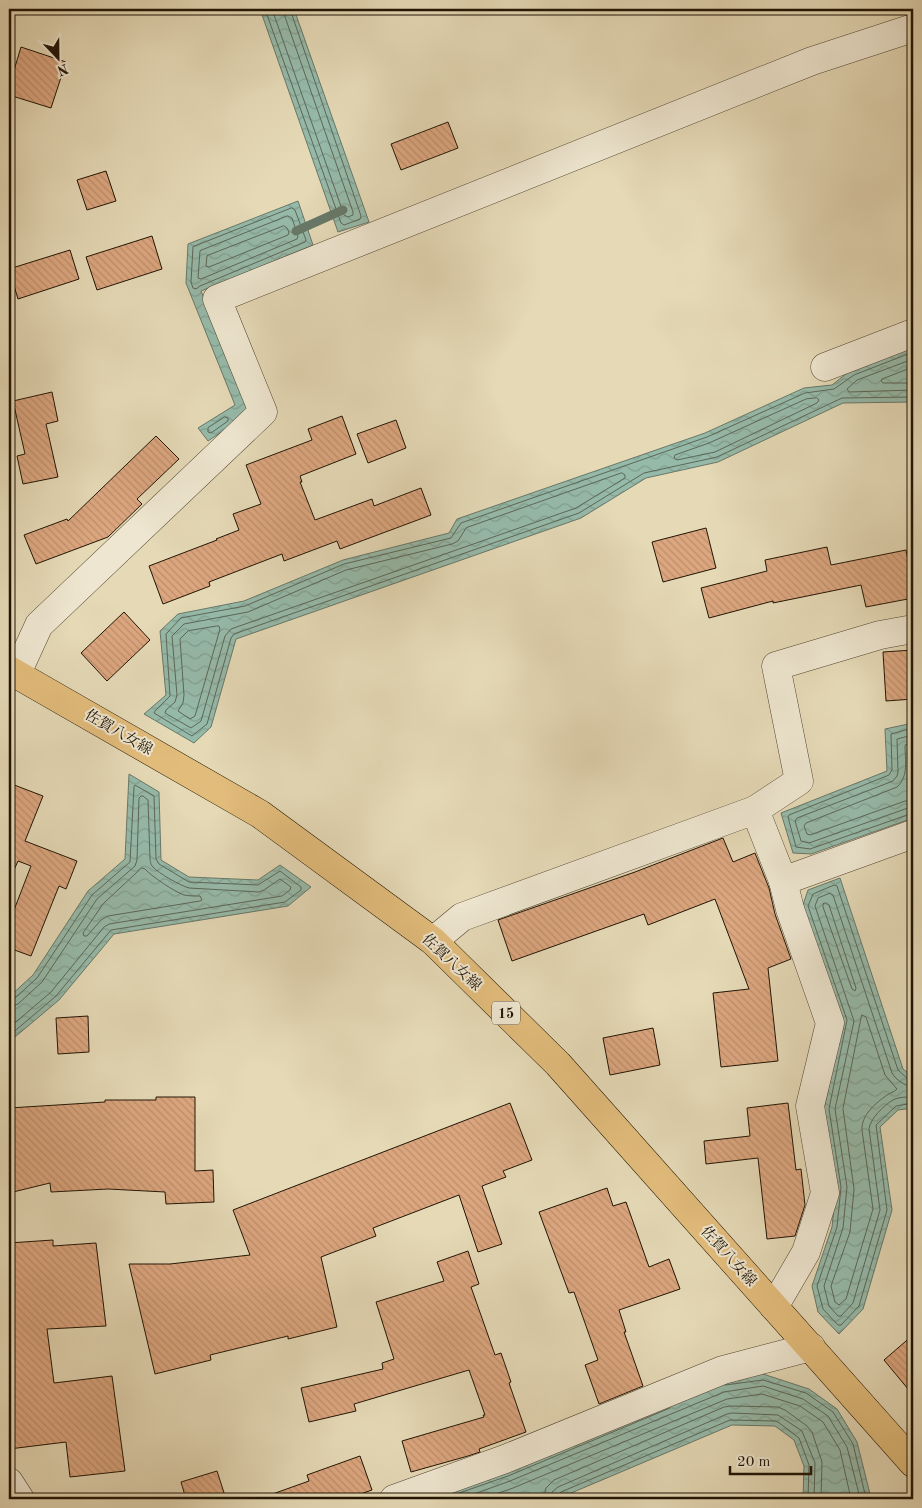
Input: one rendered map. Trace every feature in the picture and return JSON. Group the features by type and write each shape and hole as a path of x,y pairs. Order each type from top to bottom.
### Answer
{"main road":[{"name":"佐賀八女線","path":"13,671 260,814 433,942 558,1064 913,1463"}],"street":[{"path":"13,671 39,625 263,412 217,298 812,61 913,28"},
{"path":"825,367 913,332"},
{"path":"433,942 462,917 755,810 799,781 776,666 880,635 913,629"},
{"path":"755,810 805,873"},
{"path":"774,1307 806,1252 825,1193 810,1106 830,1023 790,909 805,873 913,834"},
{"path":"394,1499 505,1459 723,1370 811,1347"},
{"path":"9,1482 20,1499"}],"water":[{"path":"260,9 294,9 369,222 338,232"},
{"path":"298,201 313,245 201,291 246,400 248,414 208,441 198,428 235,405 186,283 188,244"},
{"path":"913,347 913,402 843,403 718,462 646,478 581,518 236,639 211,727 194,743 144,714 166,695 160,631 178,614 244,601 343,560 449,533 457,519 705,433 804,388 832,385 851,370"},
{"path":"913,723 913,818 811,854 793,853 781,813 887,771 885,729"},
{"path":"129,774 159,792 161,860 189,877 258,880 280,865 311,887 288,906 114,934 59,1000 9,1042 9,997 33,975 88,891 125,859"},
{"path":"840,878 903,1069 913,1077 913,1108 898,1110 880,1127 892,1210 863,1309 839,1334 818,1312 812,1286 832,1227 836,1187 824,1109 843,1021 803,905 808,890"},
{"path":"763,1374 809,1389 837,1409 857,1442 870,1499 803,1499 804,1466 794,1440 775,1426 732,1425 557,1499 427,1499 722,1381"}],"building":[{"path":"21,47 66,62 51,108 9,95 9,87"},
{"path":"448,122 458,148 401,170 391,144"},
{"path":"106,171 116,201 87,210 77,180"},
{"path":"152,236 162,269 97,290 86,257"},
{"path":"70,250 79,279 18,299 9,269"},
{"path":"52,392 58,421 46,424 58,477 23,484 17,456 25,454 13,401"},
{"path":"342,416 356,454 300,476 302,482 300,482 315,520 372,499 374,506 421,488 431,515 340,549 337,541 284,561 282,554 209,582 210,586 163,604 149,566 239,530 233,514 261,504 246,465 312,440 308,429"},
{"path":"396,420 406,448 368,463 357,434"},
{"path":"156,436 179,459 137,499 142,504 108,537 36,564 24,535 67,519 68,521"},
{"path":"706,528 716,568 663,582 652,542"},
{"path":"827,547 831,565 906,550 913,584 913,598 866,607 861,585 773,603 773,601 709,618 701,588 767,571 765,560"},
{"path":"124,612 150,640 107,681 81,653"},
{"path":"913,650 913,699 886,701 883,652"},
{"path":"9,783 43,796 25,841 77,861 66,889 59,886 31,956 9,948 9,923 31,866 18,861 9,879"},
{"path":"723,838 733,862 755,853 769,888 775,914 791,959 768,968 778,1061 721,1067 713,993 749,989 715,899 648,925 644,914 512,961 498,920 635,872"},
{"path":"88,1016 89,1052 58,1054 56,1018"},
{"path":"653,1028 660,1065 610,1075 603,1038"},
{"path":"156,1097 195,1097 195,1171 213,1170 214,1202 166,1204 165,1192 108,1189 51,1192 50,1183 9,1193 9,1108 105,1102 105,1100 156,1100"},
{"path":"510,1103 532,1160 503,1171 506,1177 482,1186 502,1244 478,1252 459,1195 373,1228 376,1236 321,1257 337,1327 288,1339 288,1336 210,1355 211,1360 155,1374 129,1264 170,1264 250,1255 233,1210"},
{"path":"788,1103 796,1170 801,1169 805,1205 795,1236 767,1239 758,1158 706,1164 704,1141 750,1136 747,1108"},
{"path":"607,1188 613,1206 626,1202 649,1267 669,1259 680,1289 619,1310 626,1332 624,1332 643,1386 599,1404 585,1365 598,1360 574,1292 569,1293 539,1212"},
{"path":"53,1240 53,1246 96,1243 106,1326 47,1329 54,1383 112,1376 125,1471 70,1477 66,1442 9,1449 9,1243"},
{"path":"468,1251 479,1284 471,1287 495,1355 501,1353 526,1432 479,1449 480,1452 411,1472 402,1441 484,1417 483,1415 485,1415 469,1370 354,1404 356,1411 309,1422 301,1388 383,1369 382,1363 394,1359 376,1302 444,1281 437,1262"},
{"path":"913,1335 913,1395 884,1360"},
{"path":"360,1456 372,1490 346,1499 268,1499 267,1496 309,1481 307,1475"},
{"path":"217,1471 226,1499 186,1499 181,1482"}],"waterway":[{"path":"296,231 343,210"}]}
